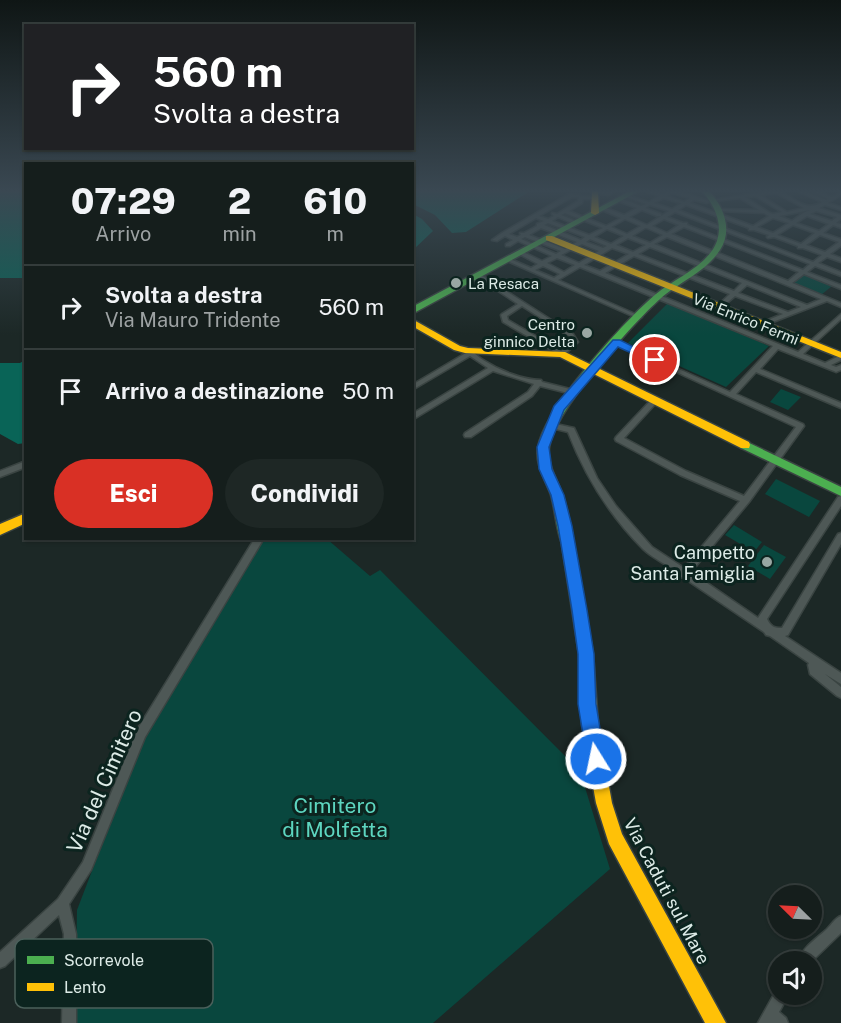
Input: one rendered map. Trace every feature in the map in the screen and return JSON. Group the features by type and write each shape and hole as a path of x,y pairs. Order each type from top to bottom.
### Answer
{"street":[{"path":"497,239 495,240 508,245 524,239"},
{"path":"508,245 521,239"},
{"path":"415,308 479,276 541,239"},
{"path":"542,263 558,239"},
{"name":"Via Enrico Fermi","path":"562,239 555,255 825,366 838,369"},
{"path":"571,239 572,246"},
{"path":"531,270 585,239"},
{"path":"593,239 788,314"},
{"path":"554,280 620,239"},
{"path":"636,239 807,307"},
{"path":"600,274 659,239"},
{"path":"675,239 841,305"},
{"path":"713,239 713,255"},
{"path":"738,239 748,251 840,286"},
{"path":"750,239 841,274"},
{"path":"731,261 767,239"},
{"path":"784,239 841,260"},
{"path":"764,273 811,239"},
{"path":"789,283 841,242"},
{"path":"572,246 598,253 615,264 765,323 841,356"},
{"name":"Via Caduti sul Mare","path":"713,255 657,297 572,392 559,409 551,425 543,447 543,460 557,495 565,526 584,634 590,725 604,803 615,838 716,1023"},
{"path":"508,260 639,317"},
{"path":"542,263 564,274"},
{"path":"414,387 469,352 562,354 575,342 571,335 479,276"},
{"path":"720,306 746,283"},
{"path":"765,323 807,307 825,298 840,286"},
{"path":"522,304 503,318 562,354 841,492"},
{"path":"798,355 841,316"},
{"path":"414,323 494,368 572,392"},
{"path":"616,343 800,426 746,500 684,574"},
{"path":"731,394 777,346"},
{"path":"825,366 841,356"},
{"path":"414,417 494,368"},
{"path":"755,369 841,406"},
{"path":"468,435 530,394 539,382"},
{"path":"655,400 620,439 683,473 746,500"},
{"path":"551,425 572,430 581,458 599,491 626,527 649,549 835,678 841,686"},
{"path":"0,474 24,465"},
{"path":"835,678 768,632 762,619 841,499"},
{"path":"0,530 24,518"},
{"path":"768,632 785,632 841,536"},
{"name":"Via del Cimitero","path":"24,939 62,903 87,866 141,734 259,540"},
{"path":"813,665 814,671 841,693"},
{"path":"62,903 70,939"},
{"path":"810,951 835,931 841,922"},
{"name":"Via del Cimitero","path":"0,961 15,947"},
{"path":"772,1020 778,1005"},
{"path":"69,1008 69,1023"}],"green space":[{"path":"803,274 832,286 821,295 795,283 795,280"},
{"path":"668,303 769,346 726,387 628,343"},
{"path":"781,389 801,397 788,410 770,402"},
{"path":"776,479 820,501 809,517 765,494"},
{"name":"Campetto Santa Famiglia","path":"734,525 762,542 754,552 725,535"},
{"name":"Cimitero di Molfetta","path":"261,540 328,540 370,576 380,570 580,771 610,869 433,1023 75,1023 75,1008 213,1008 213,939 76,939 77,910 146,735"},
{"name":"Campetto Santa Famiglia","path":"764,545 786,557 770,579 748,566"}],"shaded area":[{"path":"0,239 24,239 24,278 0,278"},
{"path":"414,239 425,239 414,249"},
{"path":"24,361 24,443 18,444 0,434 0,363 20,363"}],"traffic: fast":[{"path":"414,310 547,239"},
{"path":"568,545 559,502 544,460 543,448 547,433 573,392 610,346 657,297 703,264 717,248 721,239"},
{"path":"745,445 841,492"}],"traffic: slow":[{"path":"551,239 841,355"},
{"path":"414,323 457,348 468,351 562,354 745,445"},
{"path":"0,530 24,518"},
{"path":"568,545 586,654 590,725 604,803 615,838 716,1023"}],"place":[{"name":"La Resaca","path":"456,283"},
{"name":"Centro ginnico Delta","path":"587,333"},
{"name":"Campetto Santa Famiglia","path":"767,562"}],"route":[{"path":"596,759 587,704 586,654 580,610 565,526 554,485 543,460 543,447 559,409 616,343 655,360"}]}
